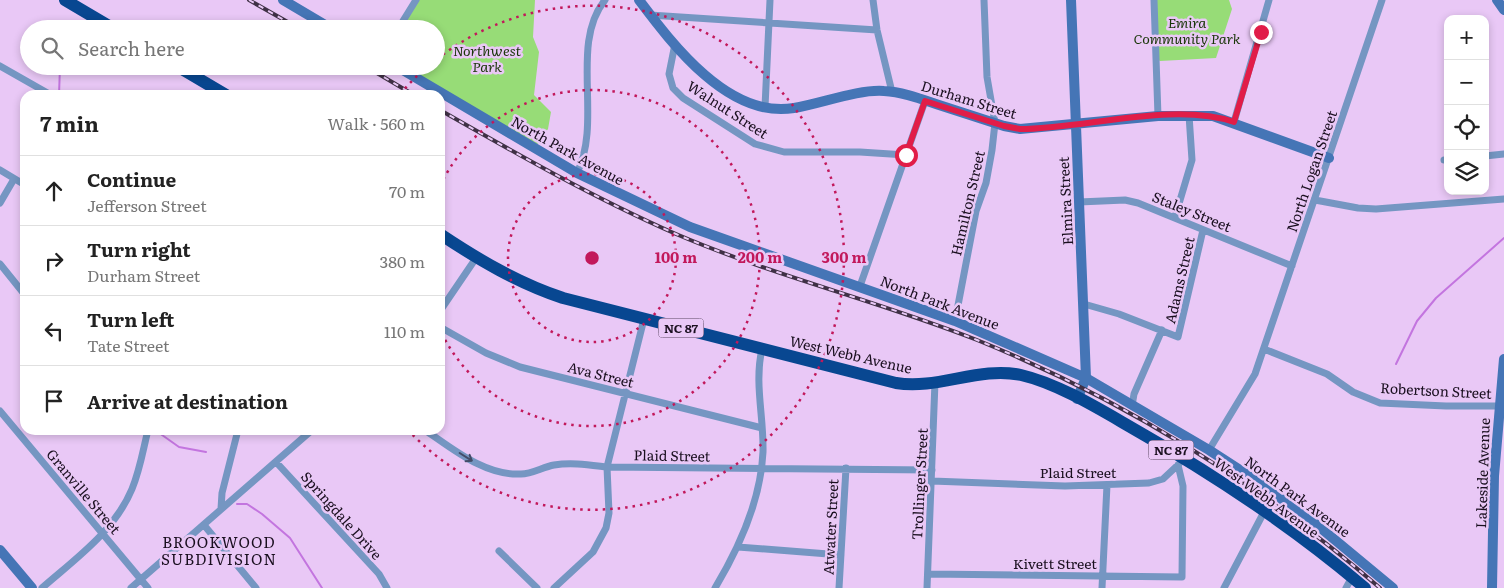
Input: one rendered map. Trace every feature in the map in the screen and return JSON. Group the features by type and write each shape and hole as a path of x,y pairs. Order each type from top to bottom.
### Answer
{"highway":[{"path":"65,0 99,20"},
{"path":"191,75 214,90"},
{"name":"West Webb Avenue","path":"445,237 476,258 516,280 544,292 896,383 915,384 978,375 1008,374 1035,380 1077,398 1264,512 1349,582 1365,588"}],"street":[{"path":"404,20 416,0"},
{"path":"577,173 584,154 587,131 589,28 597,10 605,0"},
{"name":"Durham Street","path":"639,0 675,44 697,67 722,88 747,102 766,107 792,109 873,92 892,92 1020,129 1158,116 1219,117 1329,158"},
{"path":"766,107 770,0"},
{"path":"873,0 877,30 892,92"},
{"name":"Hamilton Street","path":"955,322 976,211 990,166 995,123 987,77 984,0"},
{"name":"Elmira Street","path":"1071,0 1086,378 1077,398"},
{"path":"1154,0 1158,116"},
{"path":"1234,122 1269,0"},
{"name":"North Logan Street","path":"1209,450 1249,387 1264,349 1382,0"},
{"path":"290,2 318,20"},
{"path":"650,15 877,30"},
{"name":"Walnut Street","path":"675,44 669,74 673,88 683,98 755,144 784,152 860,152 906,155"},
{"path":"0,66 42,90"},
{"name":"North Park Avenue","path":"411,75 437,90"},
{"name":"North Park Avenue","path":"445,95 577,173 690,227 860,286 955,322 1086,378 1209,450 1291,506 1393,588"},
{"path":"860,286 925,101"},
{"path":"1175,217 1192,160 1189,116"},
{"path":"1489,156 1504,154"},
{"path":"0,170 20,182"},
{"path":"0,203 14,179"},
{"path":"1315,200 1358,208 1376,209 1504,199"},
{"name":"Staley Street","path":"1079,202 1133,201 1292,266"},
{"name":"Adams Street","path":"1132,406 1134,394 1162,330 1178,337 1204,230"},
{"path":"445,303 476,258"},
{"path":"0,264 20,289"},
{"path":"1084,304 1162,330"},
{"path":"554,588 593,552 604,534 609,513 607,467 644,319"},
{"name":"Ava Street","path":"445,330 504,361 762,428"},
{"path":"715,588 738,547 761,468 762,428 759,376 762,349"},
{"name":"Robertson Street","path":"1264,349 1328,374 1353,392 1380,403 1499,406"},
{"name":"Lakeside Avenue","path":"1492,588 1494,476 1504,359"},
{"name":"Trollinger Street","path":"927,588 934,382"},
{"name":"Granville Street","path":"0,411 20,435"},
{"name":"Granville Street","path":"20,435 148,588"},
{"path":"42,588 103,534 120,513 132,490 146,435"},
{"path":"221,509 222,493 237,435"},
{"path":"131,588 306,435"},
{"name":"Plaid Street","path":"433,435 476,463 502,473 522,474 553,465 570,463 607,467 932,470"},
{"name":"Plaid Street","path":"932,482 1066,486 1157,482 1163,479 1182,461"},
{"name":"Kivett Street","path":"928,574 1182,577 1182,461"},
{"name":"Springdale Drive","path":"276,462 379,574 387,588"},
{"name":"Atwater Street","path":"839,588 846,468"},
{"path":"1102,588 1107,485"},
{"path":"1224,588 1264,512"},
{"path":"204,525 256,588"},
{"path":"738,547 841,555"},
{"path":"0,550 32,588"},
{"path":"499,551 537,588"}],"green space":[{"name":"Northwest Park","path":"418,0 535,0 533,37 539,52 534,95 551,112 548,129 536,146 445,92 445,90 441,90 415,75 445,75 445,20 406,20"},
{"name":"Emira Community Park","path":"1156,0 1229,0 1232,9 1216,58 1160,61 1157,59"}],"waterway":[{"path":"59,90 60,75"},
{"path":"1396,364 1417,321 1436,298 1504,238"},
{"path":"162,435 179,447 206,452"},
{"path":"237,504 247,504 290,538 322,588"}],"railway":[{"path":"249,0 284,20"},
{"path":"380,75 406,90"},
{"path":"445,113 586,191 676,234 750,263 977,340 1085,389 1137,417 1239,480 1335,550 1380,588"}],"district":[{"name":"BROOKWOOD SUBDIVISION","path":"219,550"}],"route":[{"path":"906,155 925,101 1004,126 1020,129 1036,129 1158,116 1213,116 1234,122 1261,32"}]}
